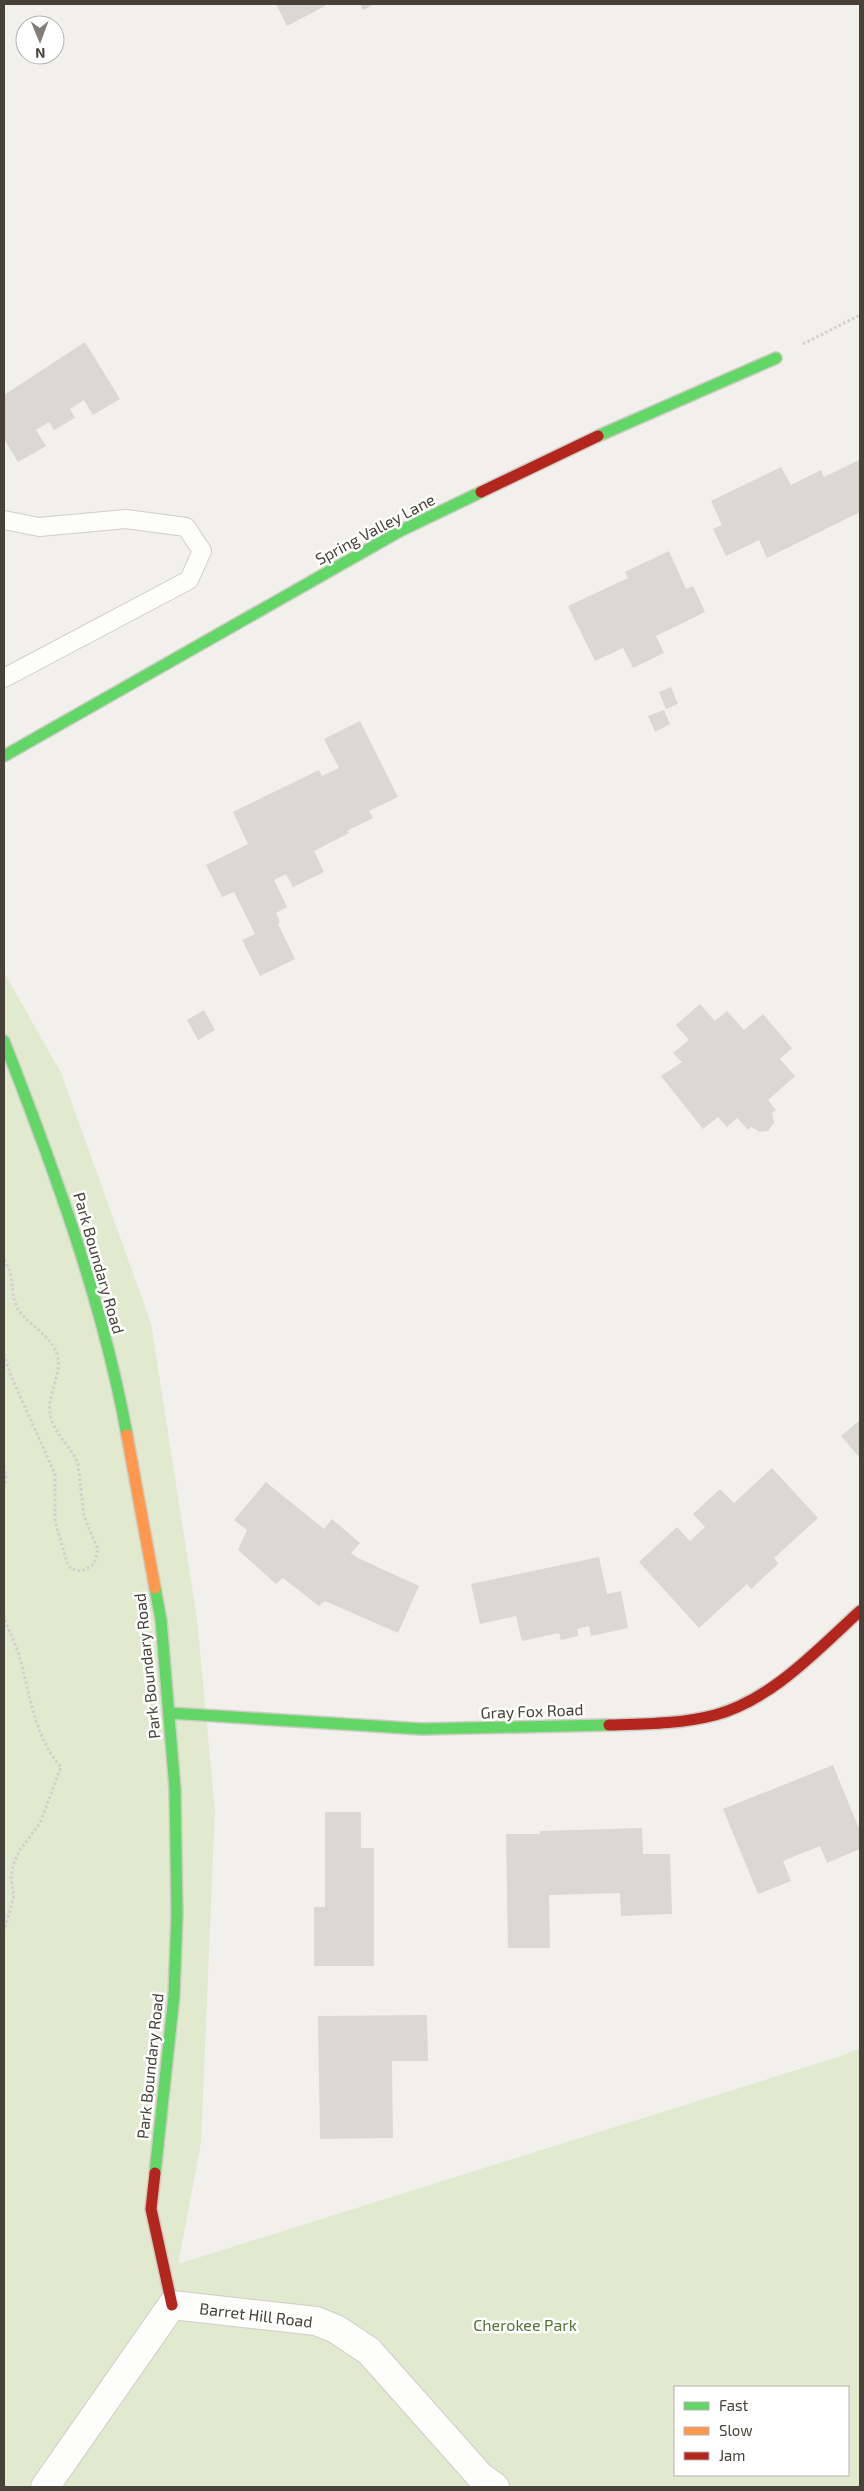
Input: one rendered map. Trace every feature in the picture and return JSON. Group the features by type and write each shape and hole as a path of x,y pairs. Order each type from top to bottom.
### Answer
{"street":[{"name":"Spring Valley Lane","path":"4,756 400,531 585,441 776,358"},
{"name":"Park Boundary Road","path":"4,1041 52,1164 97,1309 124,1418 161,1620 176,1789 177,1914 174,1987 151,2209 172,2305"},
{"name":"Gray Fox Road","path":"169,1713 229,1714 400,1728 471,1730 650,1724 701,1717 730,1710 757,1697 794,1671 860,1611"},
{"path":"45,2487 172,2305"},
{"name":"Barret Hill Road","path":"172,2305 316,2321 336,2329 369,2351 480,2476 495,2487"}],"lane":[{"path":"4,520 39,527 126,519 186,527 202,551 189,580 4,678"}],"path":[{"path":"776,358 860,315"},
{"path":"4,1260 10,1270 18,1310 57,1352 58,1373 51,1398 50,1416 57,1432 75,1456 78,1464 84,1516 98,1550 94,1564 82,1571 71,1569 67,1564 55,1520 56,1474 11,1376 4,1355"},
{"path":"4,1466 6,1478 4,1488"},
{"path":"4,1615 22,1667 30,1703 50,1755 61,1767 40,1823 20,1850 13,1865 11,1879 14,1896 4,1931"}],"green space":[{"name":"Cherokee Park","path":"4,972 61,1073 151,1323 197,1619 215,1810 201,2143 178,2264 841,2056 860,2048 860,2487 4,2487"}],"building":[{"path":"276,4 323,4 325,6 287,26"},
{"path":"360,4 375,4 363,10"},
{"path":"85,342 120,399 93,415 84,400 70,409 75,418 54,430 49,422 36,430 46,446 18,462 4,439 4,395"},
{"path":"859,460 860,512 767,558 759,540 726,556 713,529 722,525 711,501 781,467 791,485 821,470 824,477"},
{"path":"669,551 686,589 693,586 705,612 656,636 664,653 633,668 623,648 595,661 568,606 628,578 625,572"},
{"path":"671,687 678,704 666,709 659,692"},
{"path":"664,710 670,724 655,732 648,716"},
{"path":"360,721 398,797 369,811 373,818 314,851 324,872 293,887 286,874 274,880 287,907 276,913 280,922 278,924 295,959 260,976 242,940 255,934 234,892 222,897 206,865 248,844 233,812 319,770 322,776 339,768 324,739"},
{"path":"700,1004 715,1021 727,1011 744,1030 763,1014 792,1048 780,1059 795,1076 768,1100 776,1110 772,1113 774,1123 768,1131 760,1132 751,1127 748,1130 737,1118 727,1127 718,1117 703,1129 661,1076 682,1062 673,1053 689,1040 676,1025"},
{"path":"204,1010 215,1030 198,1040 187,1020"},
{"path":"860,1420 860,1458 841,1436"},
{"path":"772,1468 818,1518 774,1558 778,1563 777,1565 751,1589 747,1584 699,1628 639,1562 677,1527 690,1541 705,1527 693,1514 720,1489 734,1503"},
{"path":"266,1482 324,1529 332,1519 360,1543 351,1553 358,1558 419,1586 398,1633 325,1601 319,1606 283,1578 276,1584 238,1550 247,1530 234,1520"},
{"path":"599,1557 607,1594 621,1591 628,1628 591,1636 589,1626 577,1629 578,1636 561,1640 559,1633 522,1641 516,1616 480,1624 471,1584"},
{"path":"833,1765 860,1831 860,1849 827,1863 820,1846 783,1861 791,1881 758,1894 723,1809"},
{"path":"325,1812 361,1812 361,1848 374,1848 374,1966 314,1966 314,1907 325,1907"},
{"path":"642,1828 643,1854 670,1854 672,1914 621,1916 620,1893 549,1895 550,1948 508,1948 506,1834"},
{"path":"427,2015 428,2061 392,2061 393,2138 320,2139 318,2016"}],"traffic: fast":[{"path":"598,436 776,358"},
{"path":"4,756 400,531 481,492"},
{"path":"4,1041 41,1137 75,1235 104,1334 117,1384 127,1435"},
{"path":"155,1588 161,1620 175,1789 177,1914 174,1996 155,2173"},
{"path":"169,1713 422,1729 609,1725"}],"traffic: slow":[{"path":"127,1435 155,1588"}],"traffic: jam":[{"path":"481,492 598,436"},
{"path":"609,1725 689,1720 715,1715 736,1708 793,1672 860,1611"},
{"path":"155,2173 151,2209 172,2305"}]}
